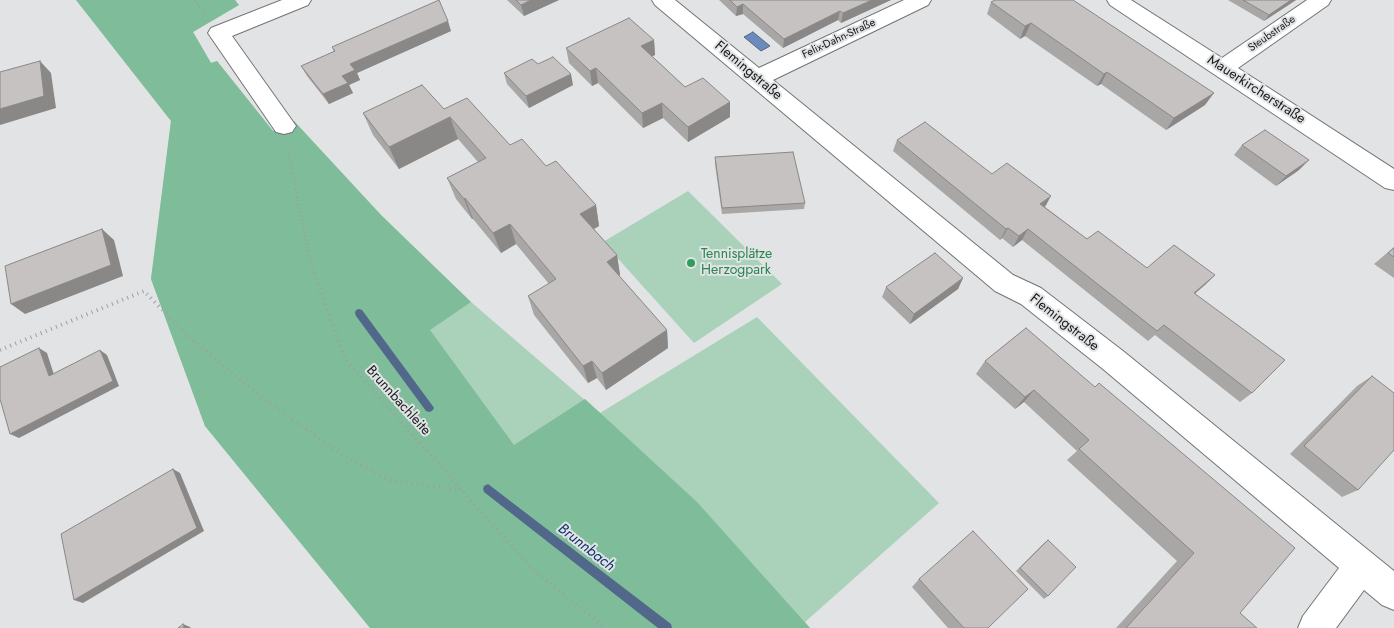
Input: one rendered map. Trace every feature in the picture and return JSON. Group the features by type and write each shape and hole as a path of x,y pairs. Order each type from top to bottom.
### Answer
{"street":[{"path":"284,126 219,33 301,0"},
{"name":"Flemingstraße","path":"662,0 1004,283 1031,296 1061,319 1394,593"},
{"name":"Felix-Dahn-Straße","path":"757,78 921,0"},
{"name":"Mauerkircherstraße","path":"1117,0 1394,181"},
{"name":"Steubstraße","path":"1223,68 1321,0"},
{"path":"1315,628 1361,566"}],"path":[{"name":"Brunnbachleite","path":"284,126 310,261 345,359 533,570 606,628"},
{"path":"0,350 144,291 188,336 262,397 341,454 391,481 462,490"}],"green space":[{"path":"76,0 235,0 239,5 193,32 211,63 217,61 273,131 294,121 381,215 471,302 600,413 757,317 939,503 805,622 810,628 370,628 205,426 151,279 171,121"},
{"path":"76,0 235,0 239,5 193,32 211,63 217,61 273,131 294,121 381,215 471,302 430,330 514,445 585,399 697,502 810,628 370,628 205,426 151,279 171,121"},
{"name":"Tennisplätze Herzogpark","path":"688,191 782,284 694,343 603,242"}],"water":[{"path":"753,32 770,46 761,51 744,37"}],"building":[{"path":"439,0 448,21 350,64 355,70 342,76 348,83 323,94 301,66 335,51 332,47"},
{"path":"516,0 531,0 521,5"},
{"path":"730,0 872,0 843,13 840,11 784,39 743,4 737,7"},
{"path":"995,0 1073,0 1214,93 1174,118 1107,72 1104,74 1031,23 1025,26 991,2"},
{"path":"1243,0 1291,0 1269,15"},
{"path":"629,18 654,40 641,46 685,87 703,78 730,102 688,127 662,103 642,113 596,68 590,71 566,48"},
{"path":"553,57 571,74 526,96 504,73 532,59 538,64"},
{"path":"40,61 44,96 0,109 0,72"},
{"path":"422,85 444,109 467,98 510,145 522,139 546,166 556,161 596,205 580,214 617,255 607,262 667,330 602,373 592,361 583,366 528,296 556,279 510,224 493,233 447,178 486,158 450,117 389,147 363,113"},
{"path":"925,122 992,174 1007,163 1051,196 1040,204 1087,239 1098,231 1147,268 1174,245 1215,275 1194,293 1285,360 1252,393 1164,325 1157,331 1028,229 1019,236 1008,228 1006,229 897,140"},
{"path":"1265,130 1309,160 1286,176 1242,145"},
{"path":"793,152 805,203 722,208 715,157"},
{"path":"102,229 111,265 11,304 5,266"},
{"path":"1394,248 1394,257 1388,253"},
{"path":"935,253 963,278 914,314 886,287"},
{"path":"1026,328 1095,387 1099,383 1295,548 1240,613 1257,628 1126,628 1194,553 1079,449 1089,440 1034,390 1025,397 985,361"},
{"path":"39,348 49,376 100,350 113,381 10,434 0,399 0,367"},
{"path":"1372,376 1394,393 1394,450 1358,490 1304,446"},
{"path":"173,469 197,528 74,600 61,534"},
{"path":"973,531 1028,589 988,628 964,628 919,579"},
{"path":"1048,540 1076,567 1048,596 1020,568"}],"waterway":[{"name":"Brunnbach","path":"359,313 429,408"},
{"name":"Brunnbach","path":"488,489 667,628"}],"place":[{"name":"Tennisplätze Herzogpark","path":"691,263"}]}
